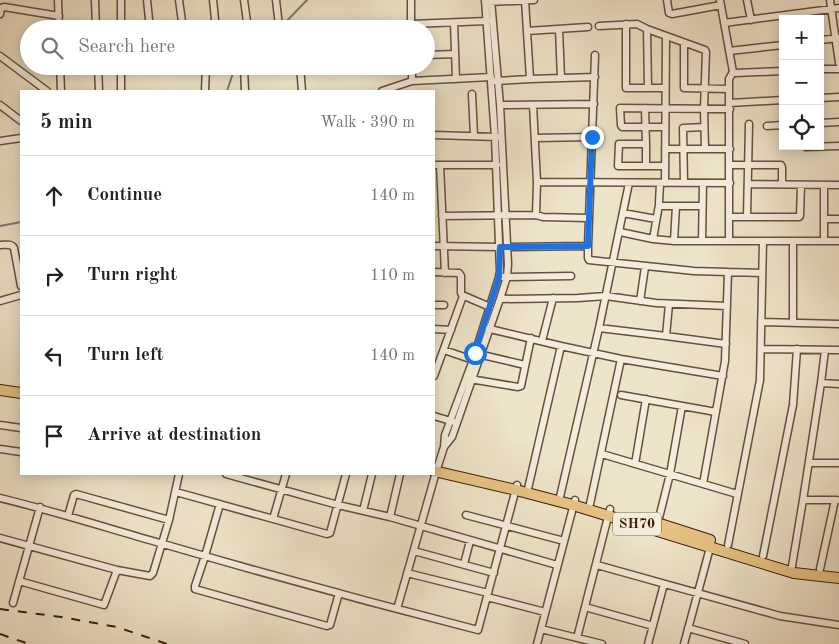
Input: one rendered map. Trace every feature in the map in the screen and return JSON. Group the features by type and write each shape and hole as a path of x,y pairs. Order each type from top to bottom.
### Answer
{"main road":[{"path":"0,384 20,387"},
{"path":"0,390 20,393"},
{"name":"SH70","path":"435,468 574,502 792,568 839,578"},
{"name":"SH70","path":"574,502 590,504 609,512"},
{"name":"SH70","path":"711,544 728,545 792,568 839,571"}],"street":[{"path":"58,0 59,20"},
{"path":"95,0 96,20"},
{"path":"121,0 121,20"},
{"path":"147,0 149,20"},
{"path":"179,0 182,20"},
{"path":"213,0 215,20"},
{"path":"244,0 247,20"},
{"path":"276,0 278,20"},
{"path":"411,0 411,20"},
{"path":"525,0 530,79"},
{"path":"488,1 534,0"},
{"path":"667,0 669,12 672,14 721,2 732,74 729,89 732,105 729,241"},
{"path":"747,0 751,20"},
{"path":"830,0 837,38 839,64"},
{"path":"444,446 452,437 457,423 476,356 486,328 500,299 503,277 498,137 486,21 488,1"},
{"path":"488,1 499,81 500,105 496,165 502,216"},
{"path":"0,14 1,8 4,7 59,16"},
{"path":"724,23 839,8"},
{"path":"435,24 486,21"},
{"path":"454,22 456,79"},
{"path":"626,24 625,86 627,88 665,88"},
{"path":"599,26 637,24 706,51 704,149"},
{"path":"527,31 588,27"},
{"path":"559,29 561,78"},
{"path":"647,29 648,88"},
{"path":"653,239 665,166 666,36"},
{"path":"824,40 837,38"},
{"path":"684,43 684,87 686,89 729,89"},
{"path":"729,51 779,45"},
{"path":"435,55 455,54"},
{"path":"595,54 588,258 590,260 694,272 762,273"},
{"path":"0,56 20,71"},
{"path":"824,70 839,69"},
{"path":"732,74 779,71"},
{"path":"26,75 46,90"},
{"path":"60,75 61,90"},
{"path":"98,75 99,90"},
{"path":"121,75 121,90"},
{"path":"205,90 206,75"},
{"path":"244,75 245,90"},
{"path":"301,75 302,90"},
{"path":"412,75 412,81"},
{"path":"385,90 412,81 491,79 499,81 595,77"},
{"path":"472,94 474,136"},
{"path":"824,98 839,97"},
{"path":"665,127 622,127 620,125 621,108 704,108 747,102 779,100"},
{"path":"533,104 537,182 536,215"},
{"path":"500,105 594,104"},
{"path":"0,105 20,121"},
{"path":"646,108 646,166"},
{"path":"824,123 839,122"},
{"path":"747,217 749,124"},
{"path":"768,126 779,125"},
{"path":"684,183 682,128 704,127"},
{"path":"435,134 498,137"},
{"path":"535,138 592,137"},
{"path":"0,141 20,138"},
{"path":"646,144 619,144 619,167 665,166"},
{"path":"824,146 839,146"},
{"path":"665,149 730,149"},
{"path":"445,273 437,165 496,165"},
{"path":"730,165 781,165 782,184"},
{"path":"537,182 730,183"},
{"path":"560,499 594,352 629,183"},
{"path":"702,183 702,241"},
{"path":"748,184 839,185"},
{"path":"729,217 799,217 801,185"},
{"path":"824,185 824,241"},
{"path":"659,205 702,206"},
{"path":"674,240 676,206"},
{"path":"623,214 656,219"},
{"path":"442,216 536,215 543,217 589,218"},
{"path":"824,219 839,219"},
{"path":"620,232 653,239 674,240 839,241"},
{"path":"728,545 760,380 763,241"},
{"path":"793,241 793,323"},
{"path":"0,245 10,244 14,248 20,281"},
{"path":"435,246 588,246"},
{"path":"640,301 645,267"},
{"path":"435,272 460,274 461,294 490,307"},
{"path":"703,484 725,362 728,272"},
{"path":"503,277 571,276"},
{"path":"486,328 490,307 503,277"},
{"path":"0,301 20,295"},
{"path":"435,370 464,296"},
{"path":"500,299 606,296 669,304 727,306"},
{"path":"542,341 553,298"},
{"path":"666,336 669,304"},
{"path":"435,305 444,305"},
{"path":"761,322 839,324"},
{"path":"486,328 561,346 723,376"},
{"path":"599,328 726,344"},
{"path":"435,329 451,330"},
{"path":"469,378 520,387 531,338"},
{"path":"0,498 40,507 162,544 478,630 506,526 522,489 561,346"},
{"path":"761,348 839,350"},
{"path":"444,350 525,365"},
{"path":"763,556 793,405 797,350"},
{"path":"792,568 822,383 825,350"},
{"path":"590,504 621,358"},
{"path":"435,468 444,446 450,420 469,378"},
{"path":"822,383 839,384"},
{"path":"621,395 716,412"},
{"path":"635,464 646,399"},
{"path":"656,527 670,474 682,406"},
{"path":"435,416 457,423"},
{"path":"0,425 20,428"},
{"path":"0,449 20,452"},
{"path":"602,454 737,494"},
{"path":"809,463 839,463"},
{"path":"0,538 117,570 150,576 153,574 169,520 179,475"},
{"path":"230,475 338,505 390,517 557,565"},
{"path":"273,519 286,475"},
{"path":"176,492 327,534 330,533 346,475"},
{"path":"363,511 372,475"},
{"path":"390,517 400,475"},
{"path":"397,609 433,475"},
{"path":"68,516 74,495 76,494 169,520"},
{"path":"804,500 837,500 820,569"},
{"path":"536,644 574,502"},
{"path":"220,504 195,589 327,626 330,625 339,593"},
{"path":"13,603 40,507"},
{"path":"577,638 609,512"},
{"path":"466,515 564,541"},
{"path":"464,564 470,541"},
{"path":"684,644 711,544"},
{"path":"414,551 494,573"},
{"path":"596,565 780,616 839,625"},
{"path":"19,581 104,605 117,570"},
{"path":"407,573 545,612"},
{"path":"648,644 664,584"},
{"path":"585,607 653,626"},
{"path":"688,628 745,644"},
{"path":"541,629 602,644"}],"waterway":[{"path":"288,20 307,0"},
{"path":"227,90 232,75"},
{"path":"0,226 20,222"}],"railway":[{"path":"0,609 117,627 167,644"},
{"path":"0,634 29,644"}],"route":[{"path":"475,353 499,277 500,247 588,246 592,137"}]}
